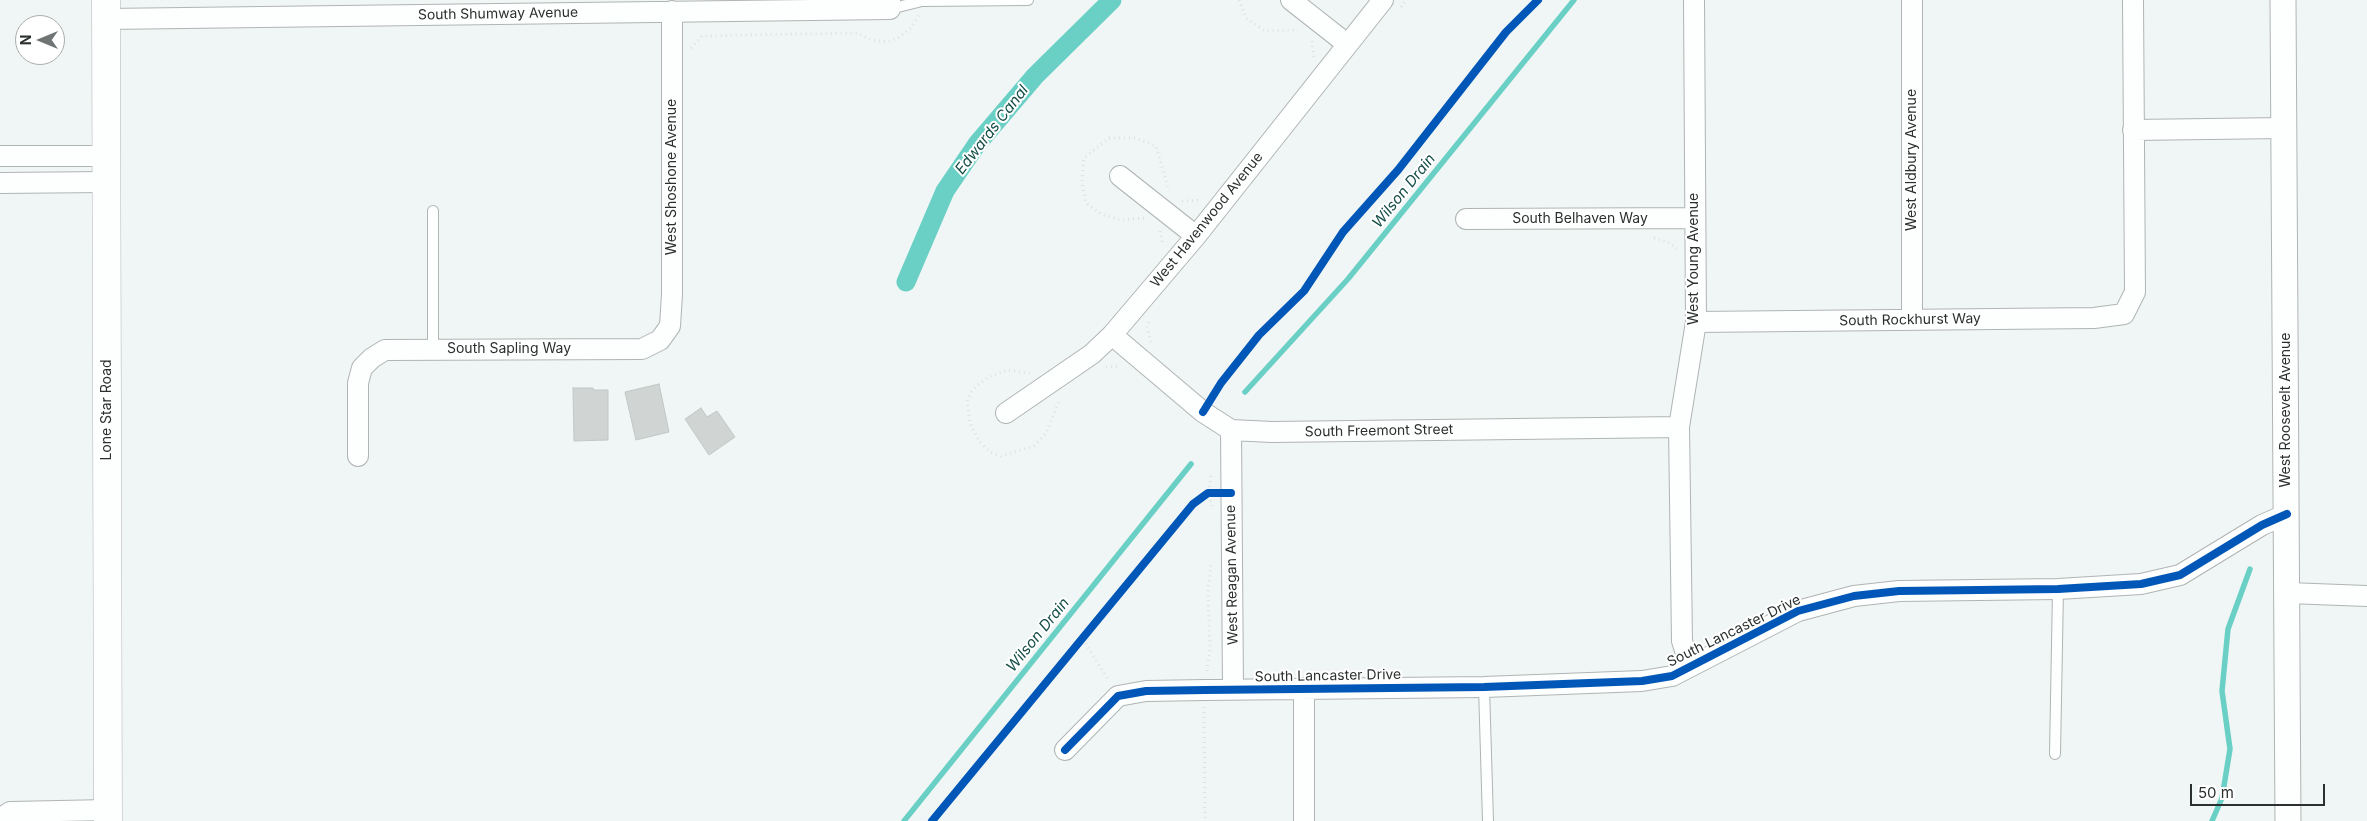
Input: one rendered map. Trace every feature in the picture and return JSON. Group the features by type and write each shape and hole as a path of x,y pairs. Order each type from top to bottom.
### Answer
{"main road":[{"name":"Lone Star Road","path":"106,9 108,816"}],"street":[{"path":"1291,0 1347,44"},
{"name":"West Young Avenue","path":"1690,666 1682,641 1679,427 1696,322 1694,0"},
{"name":"West Aldbury Avenue","path":"1912,0 1912,320"},
{"path":"2132,0 2133,130 2284,128"},
{"name":"West Roosevelt Avenue","path":"2283,0 2288,821"},
{"name":"South Shumway Avenue","path":"106,9 672,11 890,4"},
{"name":"West Havenwood Avenue","path":"1006,413 1092,354 1112,335 1196,236 1347,44 1389,7"},
{"name":"West Shoshone Avenue","path":"660,340 670,326 672,294 672,11"},
{"name":"South Rockhurst Way","path":"1696,322 2094,318 2124,314 2135,292 2133,130"},
{"path":"0,156 105,169"},
{"path":"0,183 105,169"},
{"path":"1120,176 1196,236"},
{"name":"South Belhaven Way","path":"1466,219 1694,218"},
{"path":"1112,335 1204,412 1231,430"},
{"name":"South Sapling Way","path":"358,456 358,383 362,368 372,358 386,350 642,349 660,340"},
{"name":"South Freemont Street","path":"1231,430 1272,432 1679,427"},
{"name":"West Reagan Avenue","path":"1231,430 1233,690"},
{"name":"South Lancaster Drive","path":"1118,696 1146,691 1484,687 1642,680 1672,676 1798,611 1854,596 1899,591 2058,589 2141,584 2180,575 2262,525 2287,514"},
{"path":"2288,593 2367,596"},
{"name":"South Lancaster Drive","path":"1304,688 1304,821"},
{"path":"1065,750 1118,696"},
{"path":"0,819 10,812 108,816"}],"lane":[{"path":"890,4 922,1 1028,0"},
{"path":"433,211 433,350"},
{"path":"2055,754 2058,589"},
{"path":"1484,687 1488,821"}],"path":[{"path":"1389,7 1406,0"},
{"path":"690,54 692,46 702,36 858,34 871,40 887,42 898,38 911,28 920,14 922,1"},
{"path":"1650,237 1670,242 1680,253"},
{"path":"1152,318 1147,326 1153,348"},
{"path":"1083,639 1118,696"},
{"path":"1203,708 1205,821"}],"building":[{"path":"659,384 669,432 636,440 625,392"},
{"path":"573,388 608,390 608,440 574,441"},
{"path":"701,408 707,417 717,411 735,437 709,455 685,419"}],"waterway":[{"name":"Edwards Canal","path":"906,282 945,191 977,144 1035,76 1112,0"},
{"name":"Wilson Drain","path":"1245,392 1348,279 1574,0"},
{"name":"Wilson Drain","path":"904,821 1191,464"},
{"path":"2212,821 2222,798 2230,749 2222,691 2228,629 2250,569"}],"cycle path":[{"path":"1203,412 1221,383 1259,335 1304,291 1343,232 1398,170 1506,32 1538,0"},
{"path":"932,821 1193,504 1208,493 1231,493"},
{"path":"1065,750 1118,696 1146,691 1484,687 1642,681 1672,676 1798,611 1854,596 1899,591 2058,589 2141,584 2180,575 2262,525 2287,514"}]}
